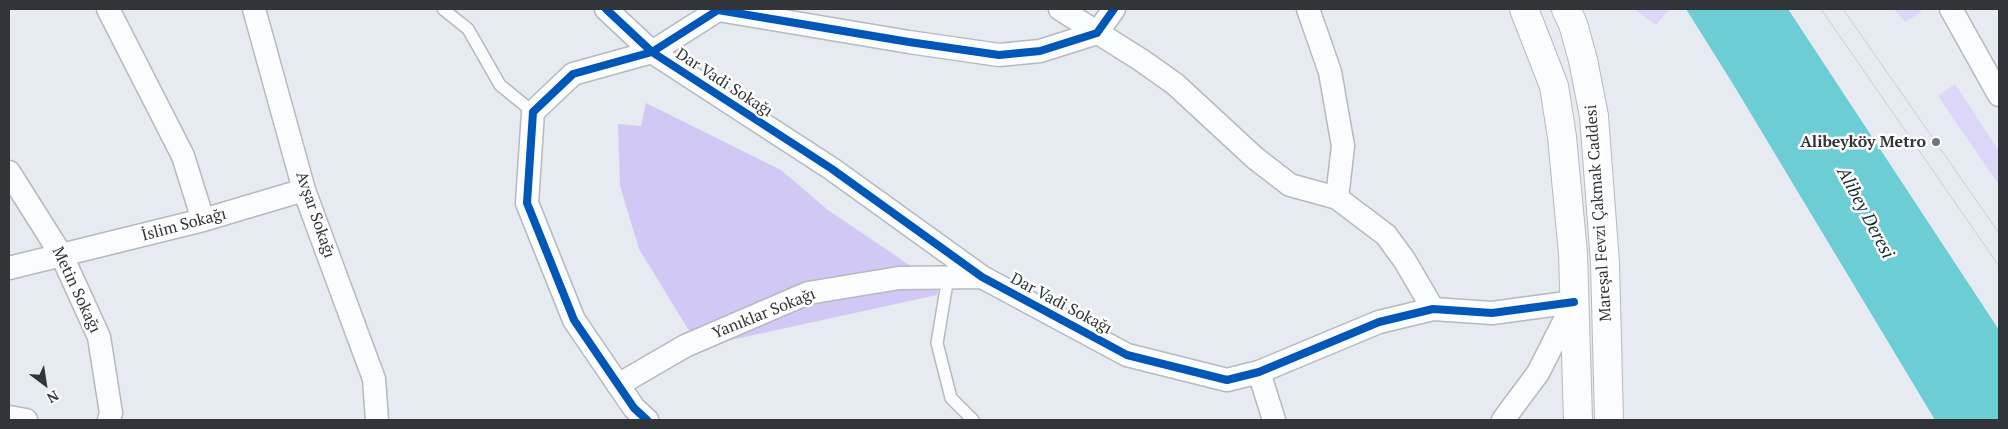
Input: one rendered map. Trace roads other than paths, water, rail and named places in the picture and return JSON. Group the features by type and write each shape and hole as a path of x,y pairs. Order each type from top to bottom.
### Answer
{"main road":[{"name":"Mareşal Fevzi Çakmak Caddesi","path":"1524,9 1554,86 1573,253 1578,420"},
{"name":"Mareşal Fevzi Çakmak Caddesi","path":"1566,9 1573,24 1583,60 1594,116 1606,263 1609,420"}],"street":[{"path":"108,9 183,156 203,220"},
{"name":"Avşar Sokağı","path":"254,9 304,190 374,379 377,420"},
{"name":"Dar Vadi Sokağı","path":"606,9 652,52 832,169 982,277 1127,356 1227,380 1259,372 1379,322 1433,309 1492,313 1574,302"},
{"path":"1060,9 1141,60 1175,84 1255,158 1290,185 1337,198 1386,235 1405,261 1433,309"},
{"path":"639,416 574,320 527,203 533,112 573,74 652,52 718,10 999,55 1040,51 1097,33 1114,9"},
{"path":"1308,9 1330,72 1343,146 1337,198"},
{"path":"1951,9 1997,84"},
{"name":"Metin Sokağı","path":"9,172 62,256 99,337 111,413 109,420"},
{"name":"İslim Sokağı","path":"9,268 203,220 304,190"},
{"name":"Yanıklar Sokağı","path":"618,386 685,346 808,293 899,278 982,277"},
{"path":"1503,420 1538,373 1574,302"},
{"path":"1259,372 1274,420"},
{"path":"9,417 26,420"}],"lane":[{"path":"443,9 468,29 500,85 533,112"},
{"path":"948,277 937,343 951,398 973,420"}],"water":[{"name":"Alibey Deresi","path":"1686,9 1788,9 1999,330 1999,420 1935,420"}],"tram line":[{"path":"1821,9 1999,266"},
{"path":"1843,9 1999,233"}],"place":[{"name":"Alibeyköy Metro","path":"1936,142"}]}
